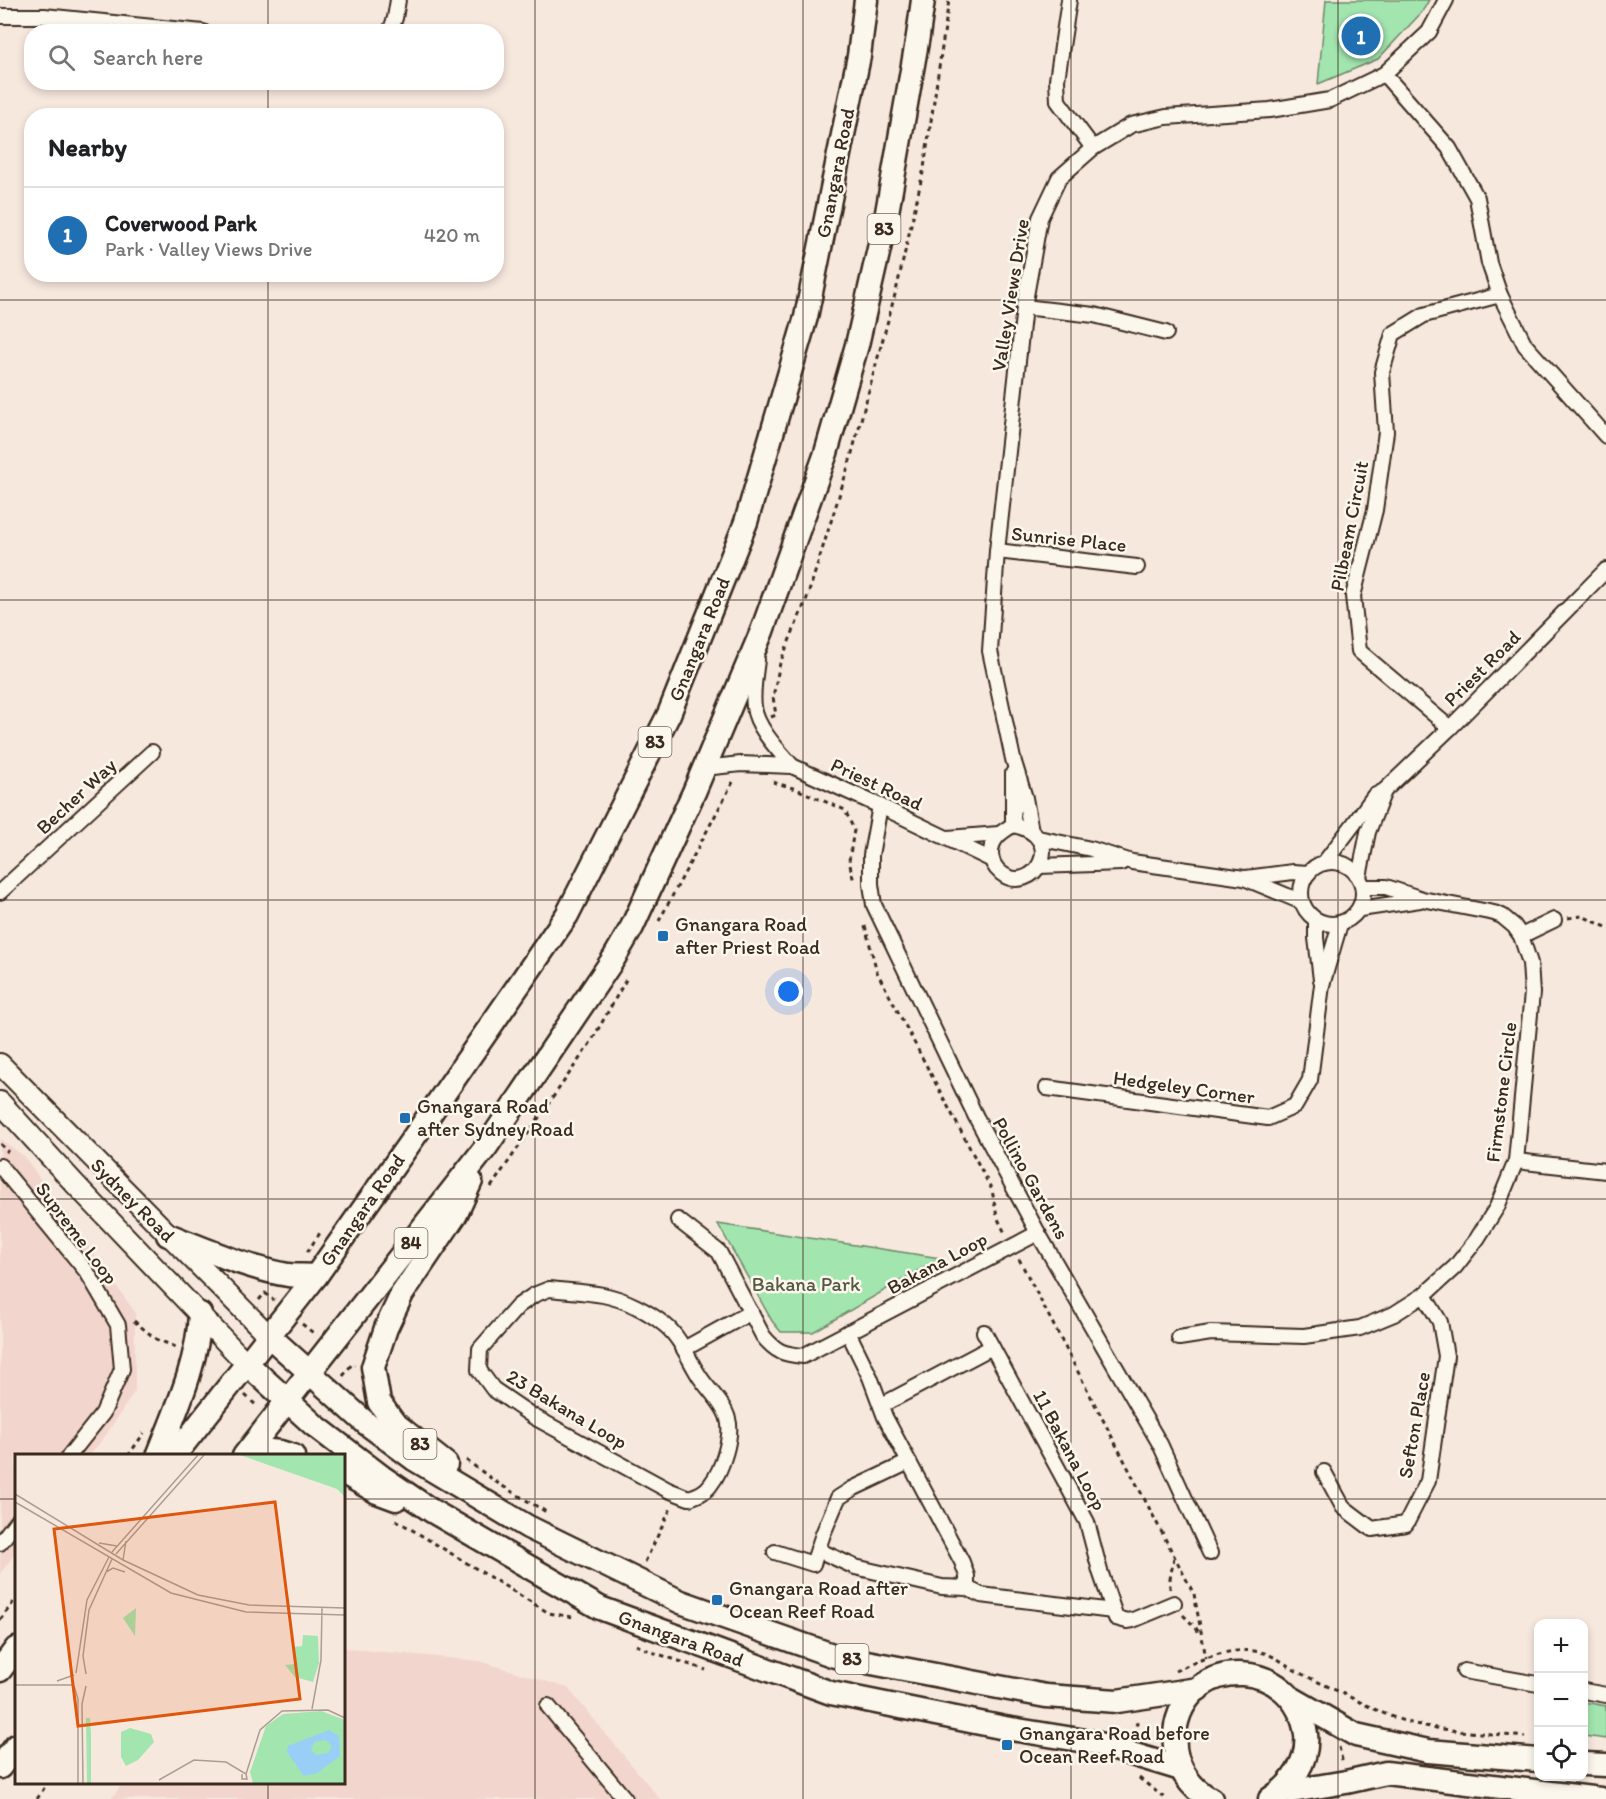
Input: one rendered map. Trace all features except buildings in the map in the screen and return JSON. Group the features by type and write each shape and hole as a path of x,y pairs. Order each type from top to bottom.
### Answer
{"main road":[{"name":"Gnangara Road","path":"866,0 859,56 806,317 746,522 669,714 567,915 316,1276 268,1335 368,1424 414,1459 528,1527 681,1602 835,1656 1046,1696 1117,1701 1198,1689"},
{"name":"83","path":"528,1527 394,1423 379,1402 373,1367 386,1328 402,1293 456,1214 486,1147 632,927 704,768 762,631 826,453 857,345 886,218 923,0"},
{"name":"84","path":"247,1452 486,1147"},
{"path":"168,1235 221,1256 268,1271 316,1276"},
{"path":"158,1454 195,1355 200,1314"},
{"name":"83","path":"246,1363 268,1335"},
{"name":"Gnangara Road","path":"246,1363 314,1425 381,1477 432,1511 600,1608 831,1693 1005,1728 1092,1742 1125,1753 1189,1784"},
{"path":"175,1454 246,1363"},
{"path":"247,1452 288,1454"},
{"path":"345,1474 377,1492 432,1511"},
{"path":"0,1670 15,1650"},
{"name":"83","path":"1211,1799 1189,1784 1175,1752 1174,1735 1178,1718 1186,1702 1198,1689 1216,1678 1236,1673 1257,1676 1276,1684 1292,1698"},
{"path":"1292,1698 1356,1735 1428,1751 1534,1760"},
{"path":"1273,1797 1295,1777 1304,1758 1306,1737 1302,1716 1292,1698"},
{"path":"0,1767 15,1747"},
{"path":"1588,1764 1606,1766"},
{"path":"1273,1797 1386,1773 1600,1799"}],"street":[{"path":"393,24 398,0"},
{"path":"1069,0 1057,80 1058,101 1093,148"},
{"name":"Valley Views Drive","path":"1035,834 1013,759 990,651 997,550 1024,307 1040,218 1059,178 1093,148 1131,125 1167,117 1270,110 1330,100 1384,74 1429,32 1446,0"},
{"path":"0,16 44,16 123,24"},
{"path":"1384,74 1449,148 1477,198 1489,263 1500,295 1525,345 1606,436"},
{"name":"Pilbeam Circuit","path":"1450,728 1359,651 1353,596 1375,510 1386,432 1382,372 1394,334 1424,315 1500,295"},
{"path":"1024,307 1094,315 1166,333"},
{"name":"Sunrise Place","path":"997,550 1137,567"},
{"name":"Priest Road","path":"1324,862 1374,796 1384,791 1450,728 1606,570"},
{"name":"Priest Road","path":"762,631 754,678 754,710 763,730 792,766"},
{"name":"Becher Way","path":"0,892 152,752"},
{"name":"Valley Views Drive","path":"1013,759 1013,825"},
{"name":"Priest Road","path":"704,768 741,764 792,766 992,860"},
{"name":"Priest Road","path":"1361,882 1368,832 1384,791"},
{"name":"Pollino Gardens","path":"880,806 871,855 874,905 976,1117 1038,1233 1160,1443 1210,1553"},
{"path":"1035,834 1042,847 1043,857 1033,874 1014,879 1004,876 996,869 992,860 993,842 999,834 1013,825 1035,834 1132,862 1244,878 1308,873"},
{"path":"946,838 999,834"},
{"path":"1333,861 1352,868 1361,882 1363,897 1360,909 1340,924 1328,925 1316,921 1307,913 1302,902 1301,890 1308,873 1324,862 1333,861"},
{"path":"1039,866 1132,862"},
{"path":"1244,878 1302,902"},
{"name":"Firmstone Circle","path":"1179,1338 1211,1333 1304,1336 1360,1328 1394,1314 1424,1295 1455,1267 1477,1239 1497,1207 1516,1161 1532,993 1530,963 1521,936 1514,926 1502,916 1494,913 1422,900 1361,882"},
{"name":"Firmstone Circle","path":"1360,909 1422,900"},
{"path":"1521,936 1554,920"},
{"name":"Hedgeley Corner","path":"1316,921 1322,985"},
{"name":"Hedgeley Corner","path":"1047,1088 1268,1118 1295,1106 1310,1080 1322,985 1340,924"},
{"name":"Sydney Road","path":"0,1064 268,1335"},
{"name":"Sydney Road","path":"0,1102 246,1363"},
{"path":"1516,1161 1606,1172"},
{"name":"Supreme Loop","path":"0,1166 87,1272 118,1325 122,1369 103,1413 70,1454"},
{"name":"Bakana Loop","path":"678,1220 719,1252 764,1336 773,1347 786,1354 803,1356 1038,1233"},
{"name":"23 Bakana Loop","path":"549,1289 604,1295 640,1308 666,1325 684,1349 728,1419 729,1438 712,1483 703,1493 689,1498 606,1457 534,1417 493,1389 479,1370 480,1349 518,1306 534,1295 549,1289"},
{"name":"Sefton Place","path":"1324,1472 1343,1507 1372,1529 1406,1524 1428,1480 1446,1356 1440,1322 1424,1295"},
{"path":"684,1349 751,1312"},
{"path":"848,1332 882,1405 885,1417 962,1562 967,1576 967,1588"},
{"name":"11 Bakana Loop","path":"984,1332 1088,1522 1113,1611"},
{"path":"882,1405 992,1347"},
{"path":"776,1552 813,1564 838,1498 909,1462"},
{"path":"0,1543 15,1523"},
{"path":"818,1550 855,1567 942,1587 967,1588 981,1595 1113,1611 1116,1618 1126,1621 1174,1603"},
{"path":"1464,1671 1534,1683"},
{"path":"1588,1692 1606,1695"},
{"path":"548,1706 625,1799"}],"path":[{"path":"771,781 845,810 854,830 849,861 855,884"},
{"path":"658,922 732,782 739,782"},
{"path":"1554,920 1582,916 1606,927"},
{"path":"863,917 877,972 992,1190 997,1217 1194,1594 1206,1658"},
{"path":"487,1191 591,1042 630,972"},
{"path":"132,1320 156,1339 195,1355"},
{"path":"464,1459 499,1484 555,1517"},
{"path":"644,1563 678,1494"},
{"path":"638,1561 653,1567"},
{"path":"0,1620 15,1600"},
{"path":"1172,1672 1222,1653 1254,1651 1281,1659 1327,1687 1382,1713 1411,1723 1455,1731 1528,1737"},
{"path":"1125,1753 1137,1724 1133,1699"},
{"path":"38,1799 47,1784"}],"shaded area":[{"path":"0,1139 24,1156 135,1312 135,1391 91,1454 15,1454 15,1553 0,1574"},
{"path":"345,1648 480,1661 568,1688 660,1799 111,1799 122,1784 345,1784"}],"green space":[{"path":"1326,0 1429,0 1422,12 1378,59 1318,84"},
{"name":"Bakana Park","path":"718,1224 940,1258 813,1332 781,1332 772,1321"},
{"path":"1588,1703 1606,1706 1606,1739 1588,1737"}],"place":[{"name":"Coverwood Park","path":"1361,36"},
{"name":"Gnangara Road after Priest Road","path":"663,936"},
{"name":"Gnangara Road after Sydney Road","path":"405,1118"},
{"name":"Gnangara Road after Ocean Reef Road","path":"717,1600"},
{"name":"Gnangara Road before Ocean Reef Road","path":"1007,1745"}]}
